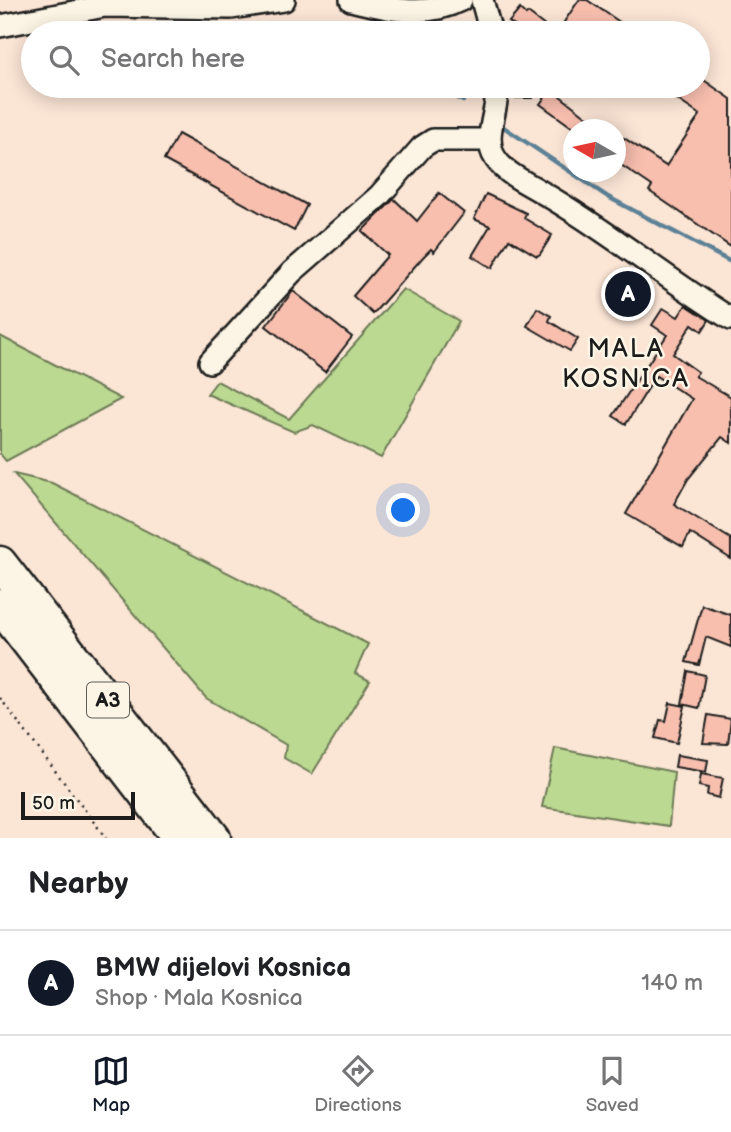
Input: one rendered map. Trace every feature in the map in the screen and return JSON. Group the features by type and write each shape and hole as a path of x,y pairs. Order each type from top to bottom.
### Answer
{"highway":[{"name":"A3","path":"0,563 214,838"},
{"name":"A3","path":"0,606 179,838"}],"street":[{"path":"26,21 105,6 231,8 284,0"},
{"path":"351,0 418,12 442,8 461,0"},
{"path":"482,0 488,21"},
{"path":"0,26 21,22"},
{"path":"498,98 489,140 494,157 509,172 597,225 688,292 731,319"},
{"path":"210,362 292,272 379,196 422,147 433,140 489,140"}],"path":[{"path":"0,698 106,838"}],"green space":[{"path":"403,289 459,321 381,458 313,425 294,432 207,394 217,381 289,419"},
{"path":"0,336 121,399 6,461 0,454"},
{"path":"14,474 52,483 368,644 355,673 370,681 312,774 284,758 286,745 206,698"},
{"path":"555,748 674,772 669,826 542,807"}],"building":[{"path":"579,0 587,0 618,21 565,21"},
{"path":"520,9 538,21 510,21"},
{"path":"710,84 731,99 731,247 649,191 652,186 626,168 626,139 666,166 700,115 675,98 710,98"},
{"path":"544,98 563,98 591,119 563,121 540,104"},
{"path":"178,134 307,205 294,231 164,160"},
{"path":"439,193 464,213 434,252 431,249 423,257 373,314 353,296 388,255 362,231 394,199 417,221"},
{"path":"486,194 526,213 524,218 552,235 540,254 537,256 509,239 492,268 472,256 490,226 474,219"},
{"path":"625,276 647,291 635,309 624,306 619,314 608,306 613,299 610,297"},
{"path":"293,291 352,337 325,372 266,326"},
{"path":"686,305 709,320 702,331 692,324 673,354 698,372 695,376 731,397 731,443 722,437 688,479 674,504 731,539 731,559 690,533 683,547 626,514 692,399 656,376 626,424 613,416 667,335 652,325 663,308 678,317"},
{"path":"537,308 551,316 549,321 578,339 570,351 527,326"},
{"path":"702,605 731,615 731,647 706,637 699,665 686,662"},
{"path":"688,671 705,675 699,708 682,704"},
{"path":"670,703 685,706 677,743 655,738 660,720 666,721"},
{"path":"708,715 731,719 728,744 703,743"},
{"path":"677,755 708,760 706,772 675,767"},
{"path":"701,774 723,778 719,798 707,795 708,788 699,786"}],"waterway":[{"path":"458,98 463,101"},
{"path":"502,126 608,197 731,262"}],"place":[{"name":"BMW dijelovi Kosnica","path":"628,294"}],"district":[{"name":"MALA KOSNICA","path":"626,363"}]}
